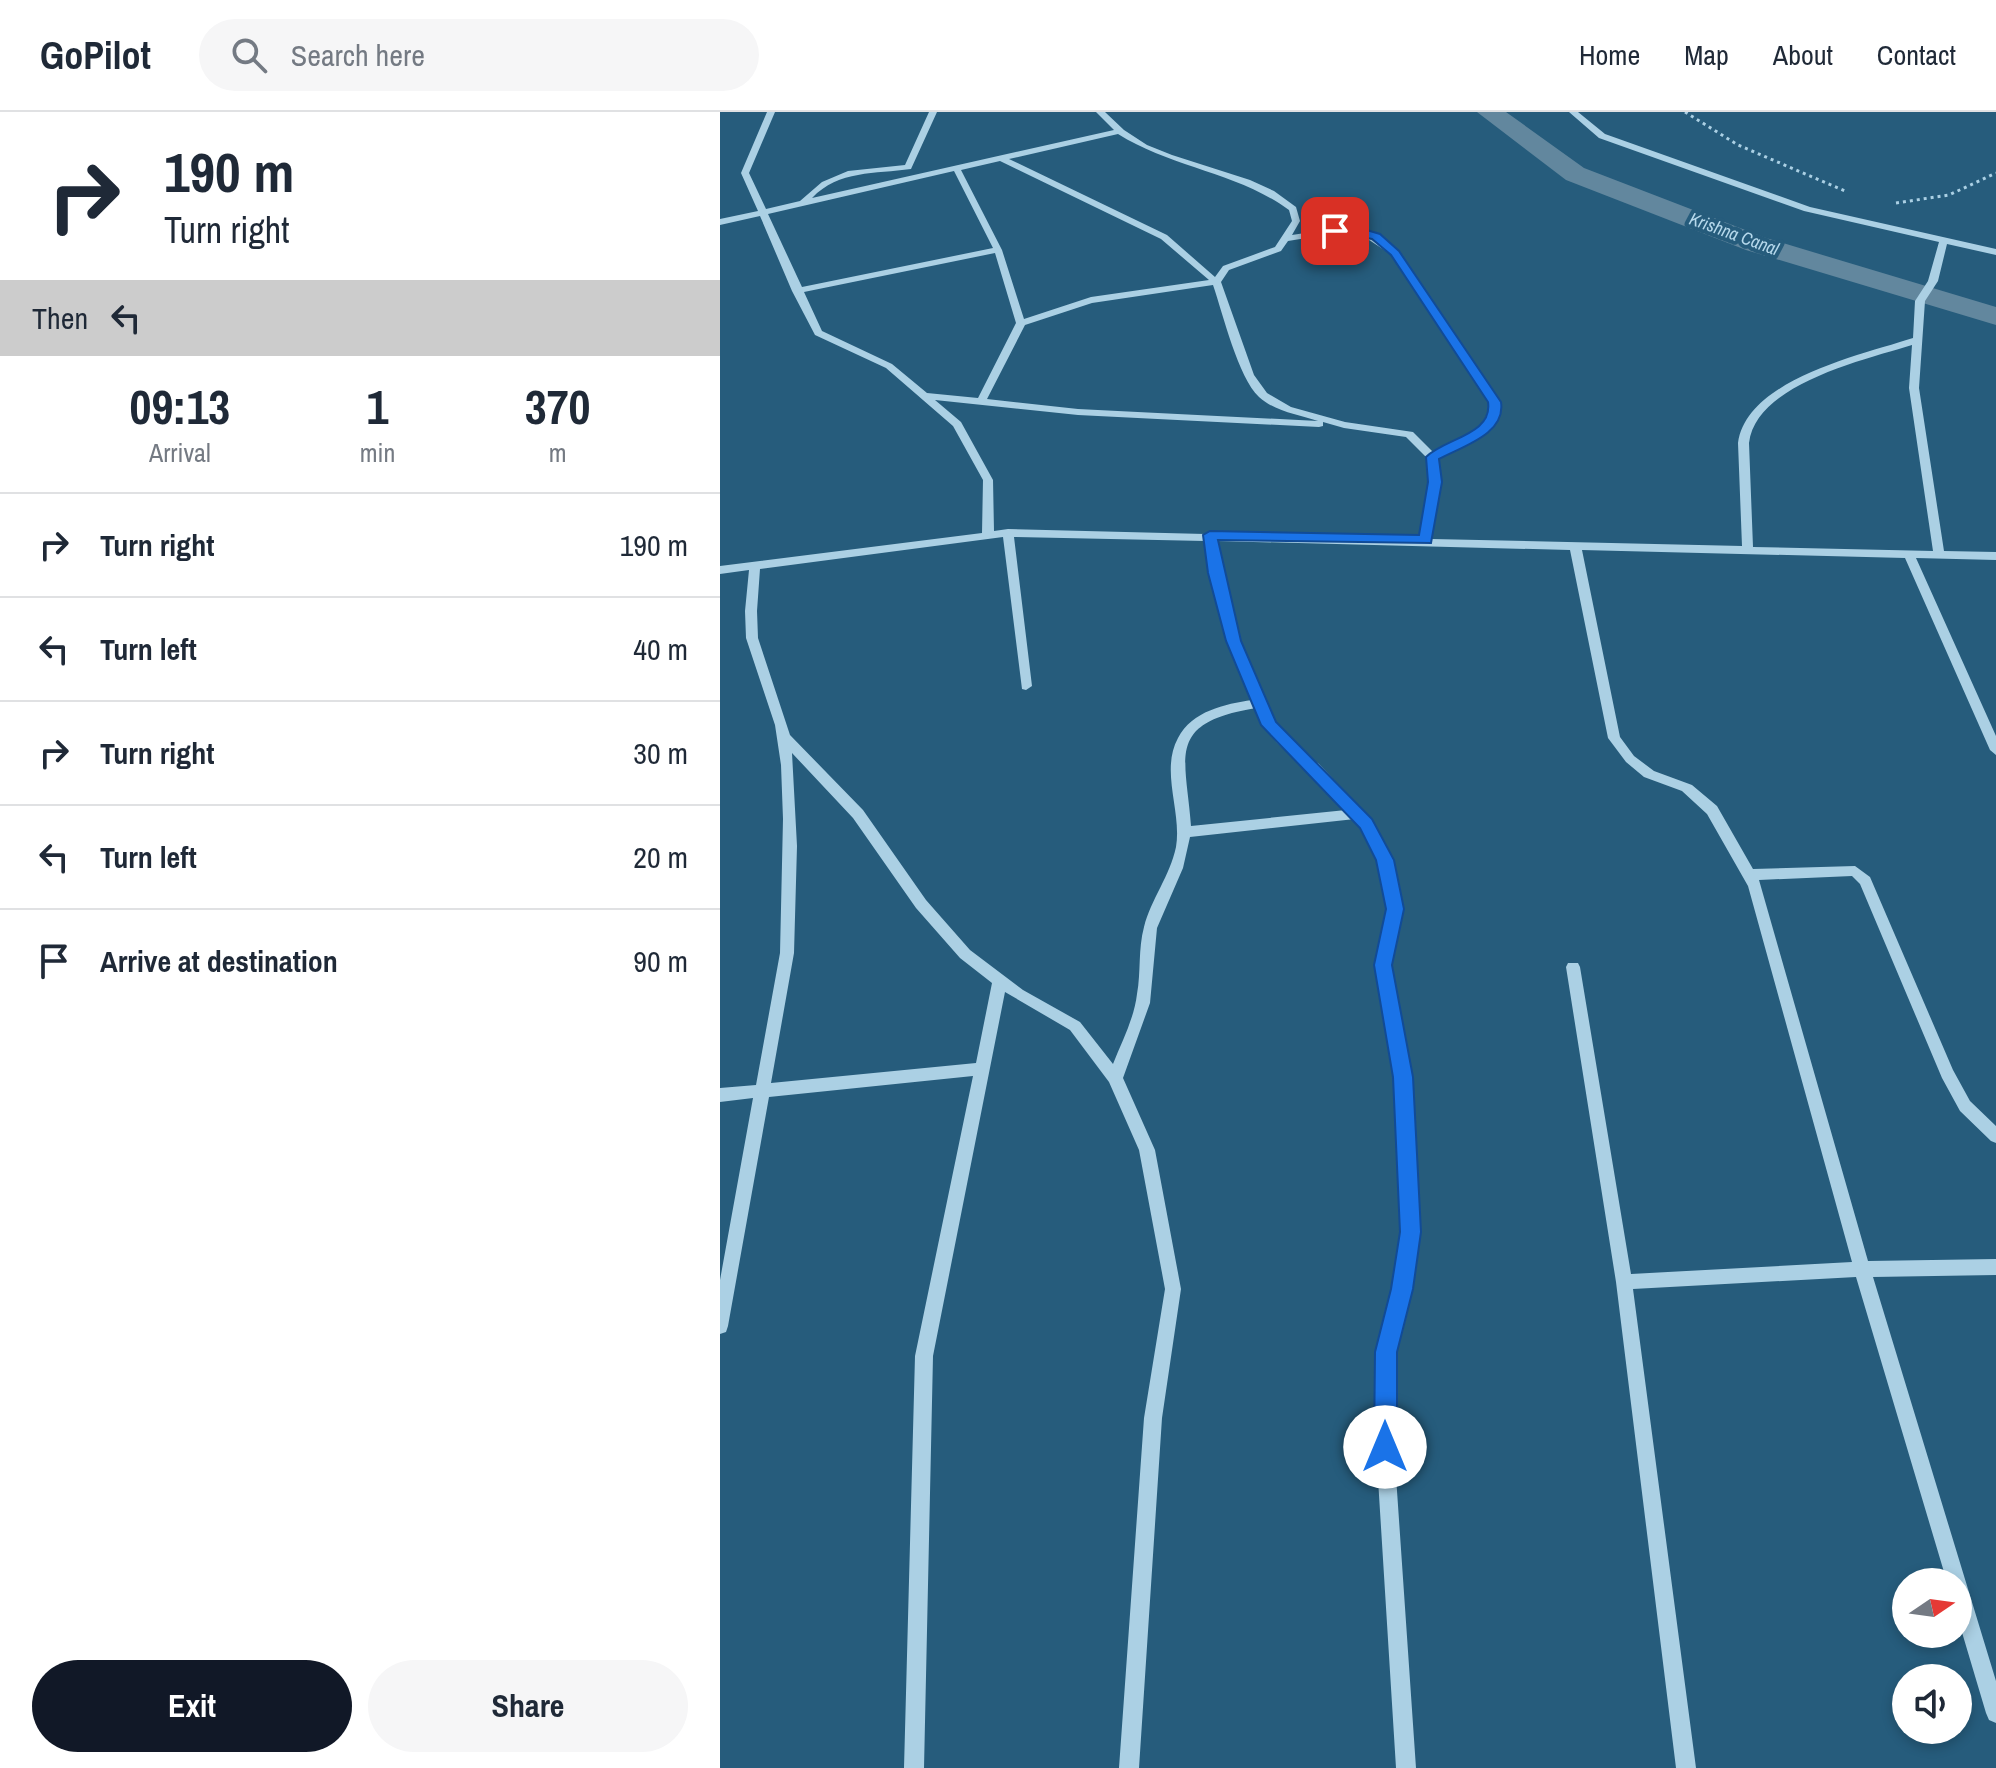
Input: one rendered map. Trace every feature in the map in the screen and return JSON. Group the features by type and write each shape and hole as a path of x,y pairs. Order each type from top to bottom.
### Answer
{"street":[{"path":"771,112 745,173 765,211 797,291 818,333 889,366 957,424 988,480 988,533"},
{"path":"803,203 818,184 833,177 908,167 933,112"},
{"path":"1021,323 1091,300 1216,282 1226,268 1278,249 1296,221 1293,209 1269,192 1149,152 1116,132 1100,112"},
{"path":"1573,112 1602,136 1807,209 1996,252"},
{"path":"720,222 1116,132"},
{"path":"1001,158 1164,237 1216,282 1249,375 1263,395 1287,409 1344,425"},
{"path":"956,168 998,250 1021,323 981,402"},
{"path":"1287,238 1335,231 1360,232 1376,237 1395,253 1486,389 1496,413 1489,427 1432,457"},
{"path":"1939,554 1914,388 1920,301 1933,281 1944,240"},
{"path":"797,291 998,250"},
{"path":"1748,549 1745,432 1760,409 1795,383 1917,340"},
{"path":"924,396 1078,412 1344,425 1409,434 1432,457 1435,482 1426,540"},
{"path":"720,570 988,533 1210,535 1996,556"},
{"path":"1008,533 1026,686"},
{"path":"1210,535 1215,573 1233,641 1269,725 1288,748 1314,767 1359,814 1385,860 1395,909 1383,965 1403,1077 1410,1232 1402,1289 1386,1352 1385,1447 1406,1768"},
{"path":"1575,545 1614,738 1630,759 1649,774 1687,788 1712,810 1749,875 1952,1568"},
{"path":"1909,554 1996,750"},
{"path":"720,1326 787,953 790,899 789,809 783,736 773,692 751,638 755,565"},
{"path":"1115,1078 1138,1025 1145,992 1152,921 1176,872 1185,832 1178,766 1183,739 1200,722 1224,709 1259,703"},
{"path":"783,736 858,814 921,904 965,954 1000,980 1075,1026 1115,1078 1147,1150 1173,1289 1153,1418 1129,1768"},
{"path":"1185,832 1359,814"},
{"path":"1749,875 1838,870 1855,871 1865,881 1947,1073 1965,1106 1996,1136"},
{"path":"1573,967 1624,1282 1686,1768"},
{"path":"914,1768 924,1356 1000,980"},
{"path":"720,1095 982,1069"},
{"path":"1624,1282 1862,1269 1996,1267"},
{"path":"1972,1634 1996,1713"}],"path":[{"path":"1685,112 1738,145 1874,206"},
{"path":"1850,219 1874,206 1949,195 1996,173"}],"waterway":[{"name":"Krishna Canal","path":"1490,112 1575,174 1756,244 1996,316"}],"route":[{"path":"1335,231 1360,232 1376,237 1395,253 1494,402 1496,413 1489,427 1432,457 1435,482 1426,540 1210,535 1215,573 1233,641 1269,725 1288,748 1314,767 1348,801 1366,823 1385,860 1395,909 1383,965 1403,1077 1410,1232 1402,1289 1386,1352 1385,1447"}]}
